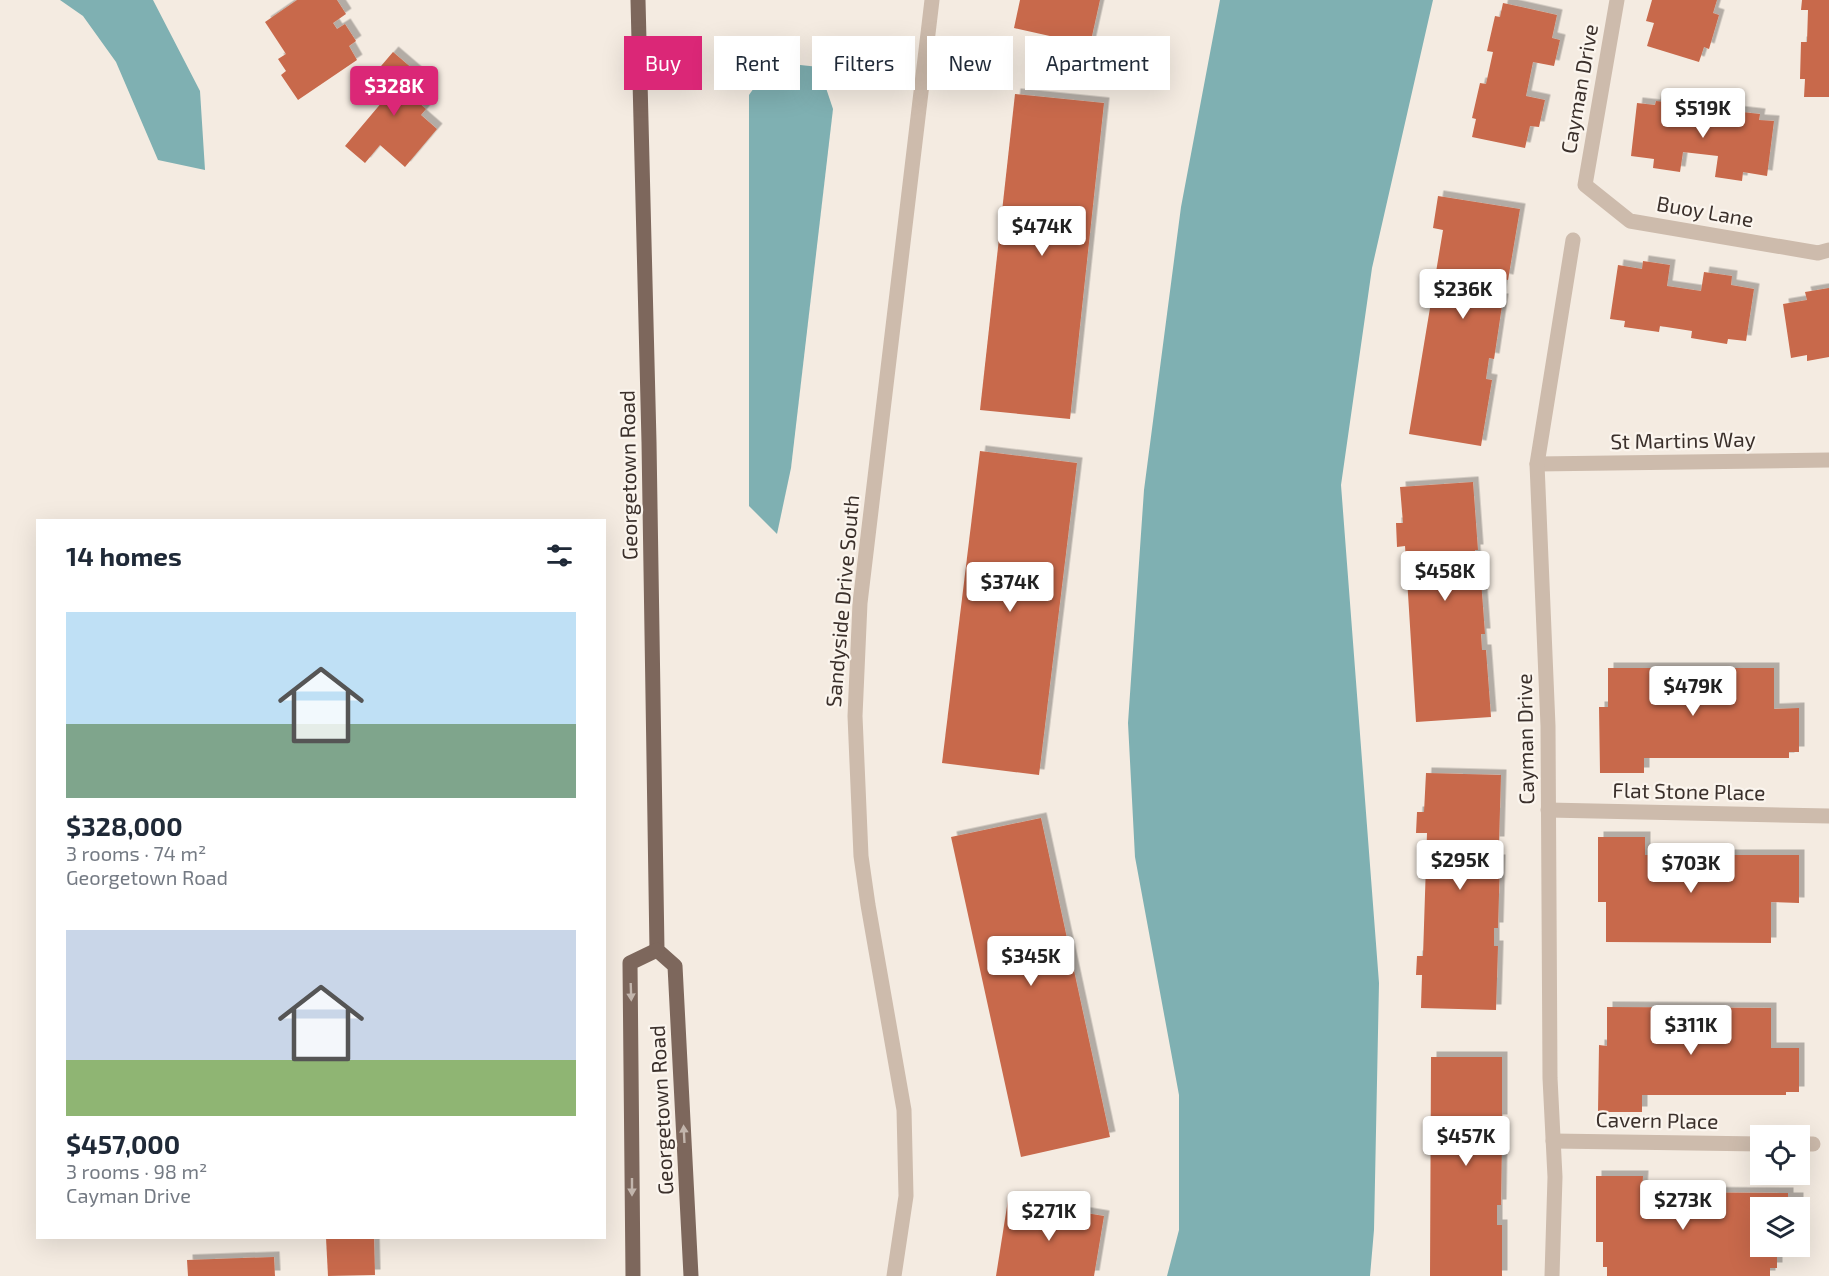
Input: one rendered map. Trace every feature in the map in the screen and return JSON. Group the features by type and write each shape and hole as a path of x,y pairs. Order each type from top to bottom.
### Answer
{"main road":[{"name":"Georgetown Road","path":"638,0 650,454 657,950 675,966 691,1276"},
{"name":"Georgetown Road","path":"633,1276 630,963 657,950"}],"street":[{"name":"Sandyside Drive South","path":"894,1276 906,1196 904,1110 861,856 855,716 860,603 932,0"},
{"name":"Cayman Drive","path":"1585,185 1617,0"},
{"name":"Buoy Lane","path":"1585,185 1630,221 1818,253 1829,250"},
{"name":"Cayman Drive","path":"1552,1276 1555,1177 1550,1078 1548,726 1537,464 1573,240"},
{"name":"St Martins Way","path":"1537,464 1829,460"},
{"name":"Flat Stone Place","path":"1548,810 1829,816"},
{"name":"Cavern Place","path":"1553,1141 1750,1144"}],"water":[{"path":"60,0 153,0 200,91 205,170 158,160 116,62 83,16"},
{"path":"1220,0 1433,0 1372,268 1341,485 1379,983 1374,1230 1370,1276 1167,1276 1179,1230 1179,1095 1135,857 1128,723 1144,490 1181,207"},
{"path":"800,65 812,66 812,90 827,90 833,109 791,468 777,534 749,506 749,95 752,90 800,90"}],"building":[{"path":"297,0 337,0 346,14 333,23 337,29 345,24 356,41 349,46 357,60 298,100 281,75 286,71 278,59 286,54 265,22"},
{"path":"1020,0 1100,0 1092,36 1050,36 1014,28"},
{"path":"1652,0 1717,0 1713,13 1719,15 1709,49 1704,47 1699,62 1647,46 1654,23 1646,21"},
{"path":"1802,0 1829,0 1829,97 1804,97 1805,79 1800,79 1801,42 1807,42 1808,10 1801,10"},
{"path":"1503,3 1557,15 1552,38 1560,40 1554,66 1533,62 1526,96 1545,100 1539,127 1530,126 1525,148 1472,137 1476,119 1472,118 1480,83 1486,84 1493,52 1487,51 1495,16 1500,17"},
{"path":"393,52 421,76 407,92 426,109 421,115 437,129 405,167 380,145 365,163 345,146 388,95 370,79"},
{"path":"1015,94 1104,103 1070,419 980,410"},
{"path":"1656,101 1692,105 1691,112 1723,116 1724,110 1760,114 1759,120 1774,121 1767,176 1743,172 1742,181 1715,177 1718,156 1683,152 1680,172 1653,168 1654,159 1631,156 1637,103 1655,105"},
{"path":"1438,196 1520,209 1508,280 1503,279 1500,299 1503,299 1494,359 1489,358 1486,379 1492,380 1481,446 1409,434 1443,230 1433,228"},
{"path":"1643,261 1670,265 1667,286 1701,291 1704,272 1732,276 1731,285 1754,289 1746,341 1728,339 1727,344 1691,338 1692,331 1660,326 1659,332 1624,327 1625,321 1610,319 1618,265 1642,269"},
{"path":"1829,288 1829,357 1807,361 1807,355 1791,358 1783,304 1807,300 1805,292"},
{"path":"980,451 1077,463 1039,775 942,763"},
{"path":"1473,482 1478,550 1475,550 1476,566 1480,566 1485,634 1481,634 1482,650 1486,650 1491,717 1416,722 1405,546 1397,547 1396,523 1403,523 1400,487"},
{"path":"1608,668 1774,668 1774,709 1799,708 1799,752 1789,752 1789,758 1644,758 1644,773 1600,773 1599,707 1608,707"},
{"path":"1426,773 1501,775 1499,842 1494,842 1493,860 1500,860 1498,928 1494,928 1494,946 1498,946 1496,1010 1421,1008 1422,975 1416,975 1417,956 1423,956 1427,833 1416,833 1417,812 1424,812"},
{"path":"1041,818 1110,1137 1021,1157 951,837"},
{"path":"1598,837 1645,837 1645,855 1799,855 1799,903 1771,902 1771,943 1606,942 1606,902 1598,902"},
{"path":"1607,1007 1771,1008 1771,1048 1799,1048 1799,1092 1786,1092 1786,1095 1642,1095 1642,1112 1598,1112 1599,1045 1607,1046"},
{"path":"1431,1057 1502,1057 1502,1120 1497,1120 1497,1141 1502,1142 1501,1205 1497,1205 1497,1225 1502,1225 1502,1276 1430,1276"},
{"path":"1596,1176 1643,1176 1642,1192 1788,1193 1788,1197 1750,1197 1750,1257 1777,1257 1777,1268 1770,1268 1770,1276 1607,1276 1607,1267 1603,1267 1603,1242 1596,1242"},
{"path":"1008,1200 1104,1216 1094,1276 996,1276"},
{"path":"326,1239 374,1239 375,1275 328,1276"},
{"path":"274,1257 275,1276 188,1276 187,1260"}]}
